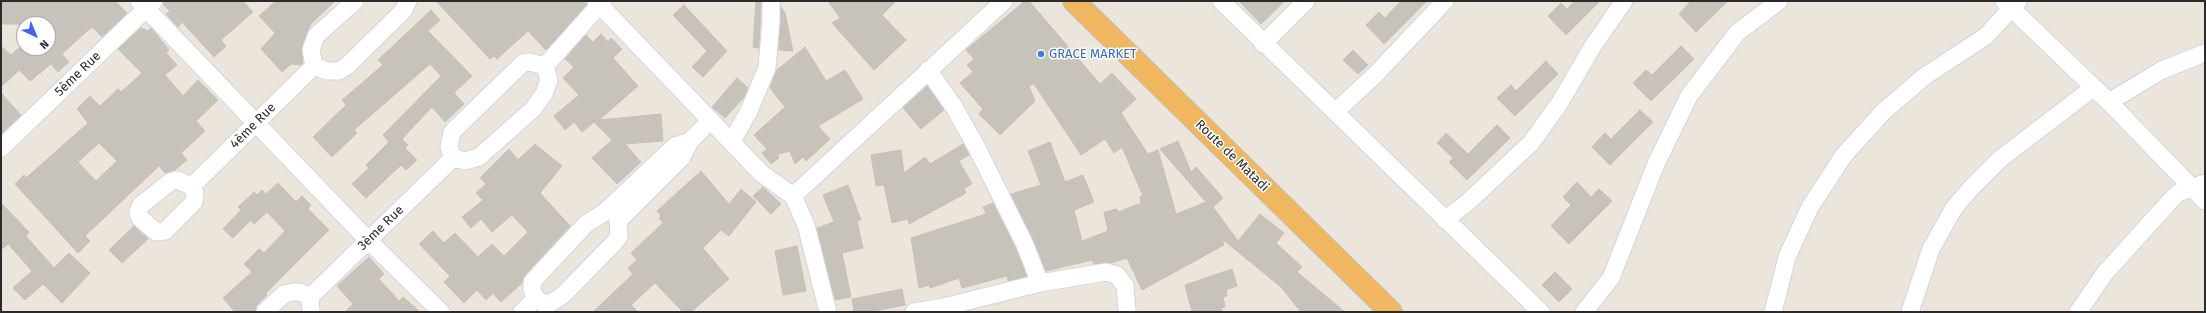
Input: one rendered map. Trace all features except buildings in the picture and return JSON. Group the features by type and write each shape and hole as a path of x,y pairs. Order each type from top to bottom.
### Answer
{"highway":[{"name":"Route de Matadi","path":"1074,1 1391,312"}],"street":[{"path":"355,1 316,36 311,50 314,66 326,71 339,71 348,65 403,11 408,1"},
{"path":"732,141 749,111 767,68 771,1"},
{"path":"793,196 1004,1"},
{"path":"1221,1 1263,44 1445,220 1521,291 1541,312"},
{"path":"1263,44 1306,1"},
{"path":"1335,112 1375,75 1445,1"},
{"path":"1445,220 1468,202 1531,143 1559,104 1593,46 1624,1"},
{"path":"1584,312 1612,278 1656,164 1689,96 1737,33 1779,1"},
{"path":"545,66 599,2 710,121 732,141 761,173 793,196 806,225 828,312"},
{"path":"1772,312 1786,257 1810,207 1844,155 1884,111 1924,76 1986,36 2011,3 2093,88 2198,185 2205,201"},
{"path":"146,4 368,240 441,312"},
{"name":"5ème Rue","path":"1,148 146,4"},
{"path":"2109,102 2162,70 2205,53"},
{"path":"530,62 545,66 549,80 544,94 534,109 479,157 465,161 453,158 449,147 452,132 523,63 530,62"},
{"name":"4ème Rue","path":"192,186 314,66"},
{"path":"928,70 954,107 977,148 1025,245 1040,282"},
{"path":"1910,312 1931,249 1954,208 1971,188 2000,159 2093,88"},
{"path":"619,210 619,236 614,243 563,295 551,303 542,304 536,298 532,290 532,282 586,224 619,210 682,157 690,141 710,121"},
{"name":"3ème Rue","path":"311,304 368,240 453,158"},
{"path":"2078,312 2104,273 2156,216 2178,193 2198,185"},
{"path":"914,312 944,307 1040,282 1106,272 1118,275 1125,286 1127,312"},
{"path":"265,312 284,294 300,292 311,304"},
{"path":"522,312 536,298"}],"place":[{"name":"GRACE MARKET","path":"1041,54"}]}
